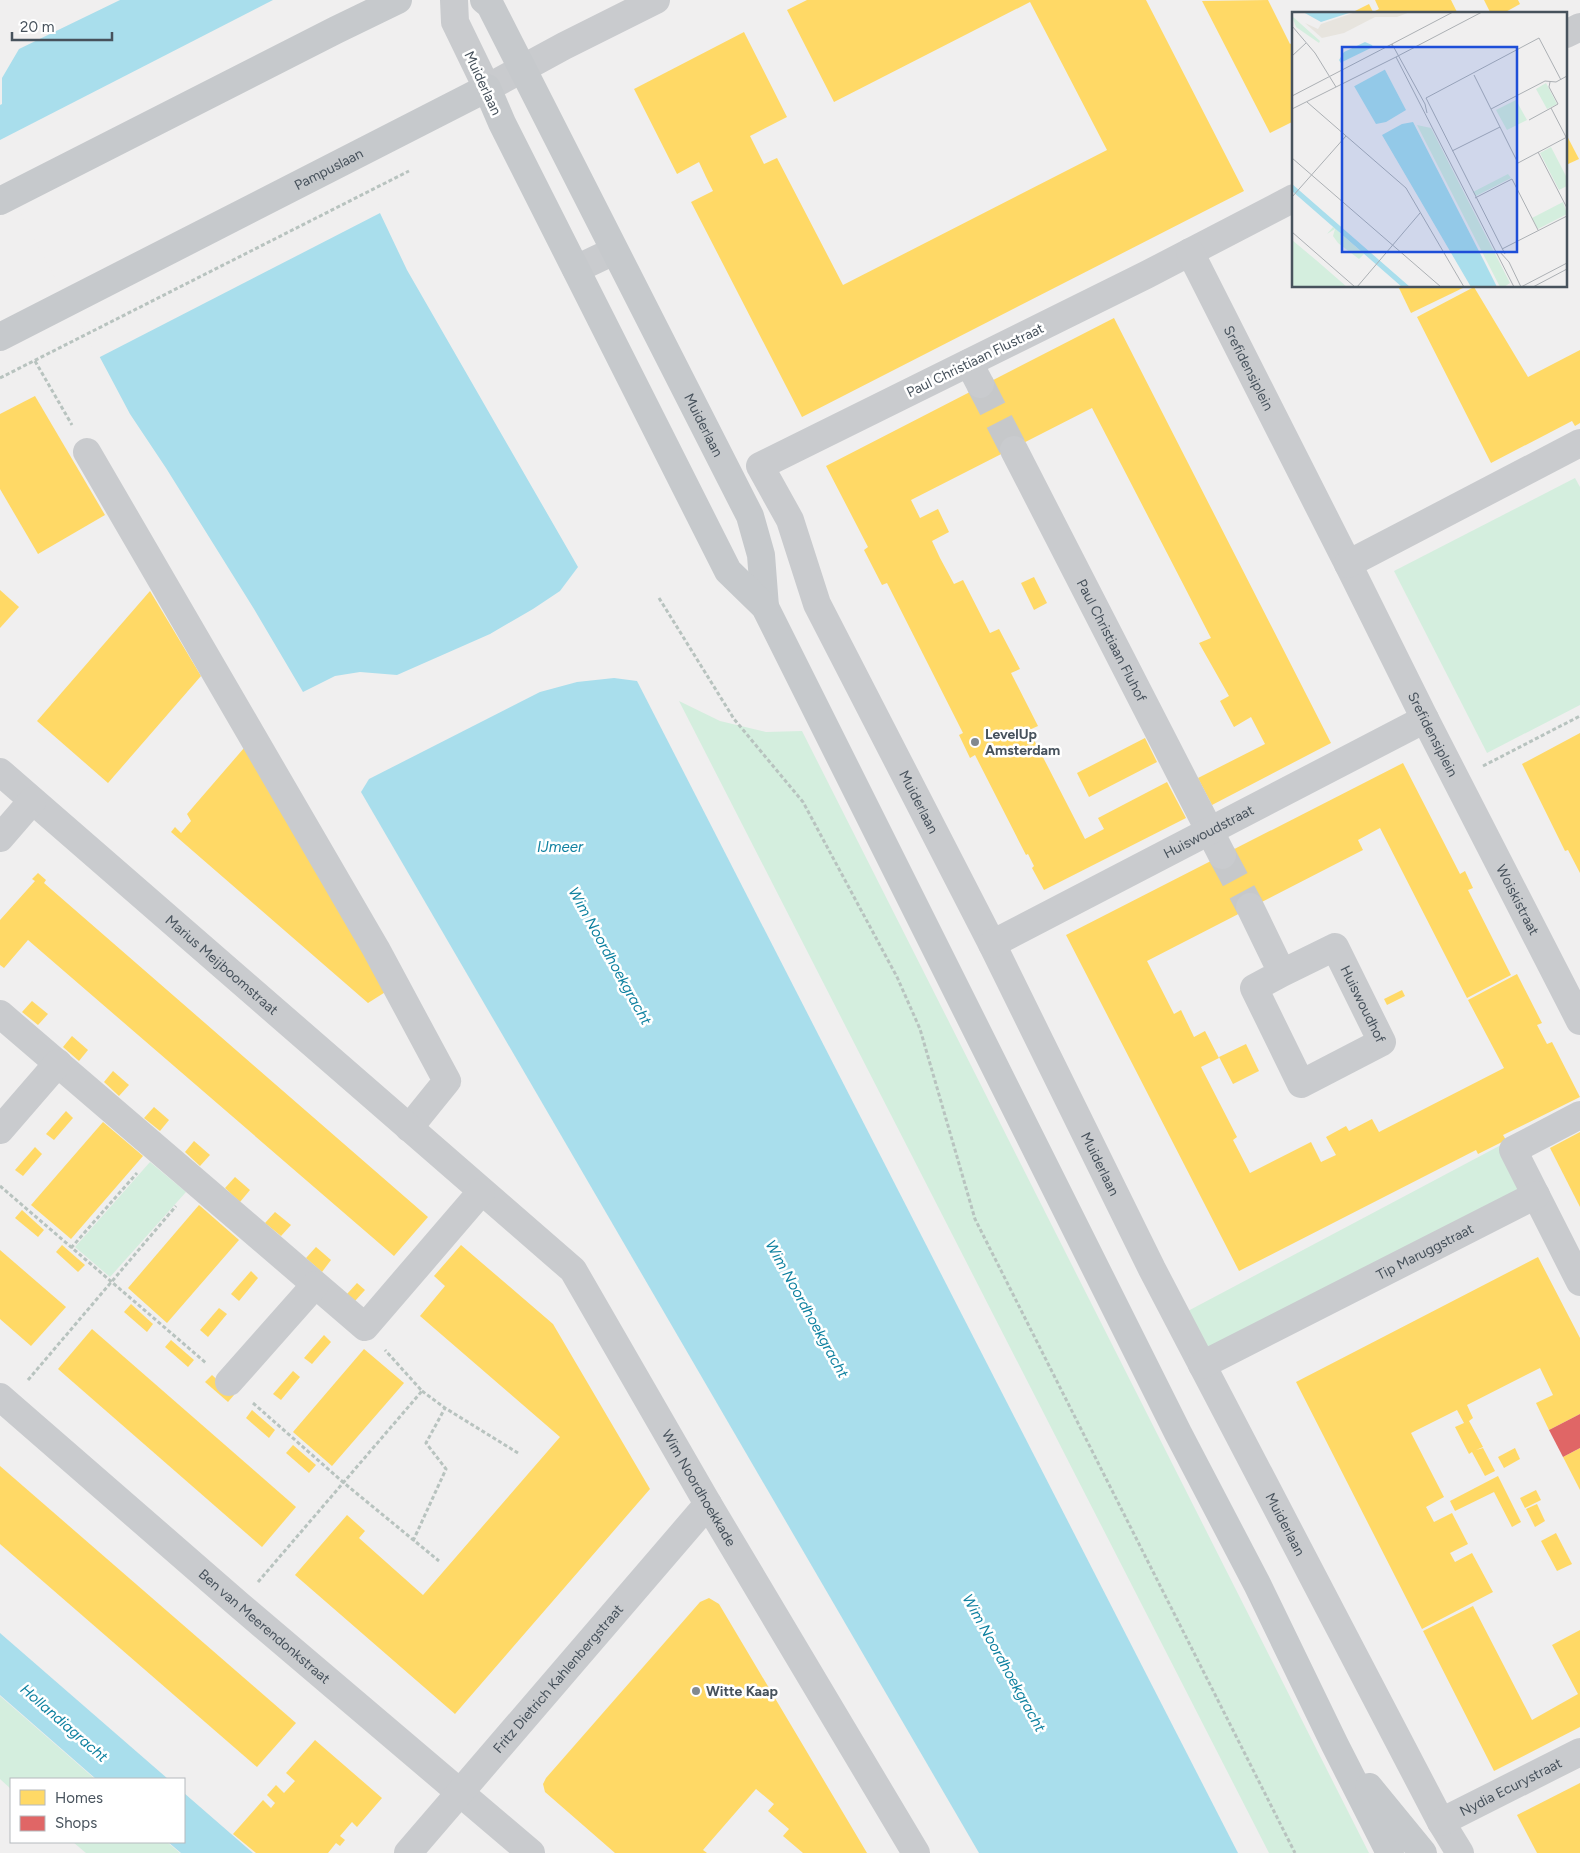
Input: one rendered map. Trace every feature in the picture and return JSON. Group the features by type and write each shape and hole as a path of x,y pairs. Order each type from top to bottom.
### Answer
{"main road":[{"path":"0,201 398,0"},
{"name":"Muiderlaan","path":"484,0 490,6 750,516 760,555 765,607"},
{"name":"Pampuslaan","path":"0,337 487,88"},
{"name":"Muiderlaan","path":"487,88 502,123 728,571 765,607 1174,1424 1257,1584 1390,1853"},
{"name":"Muiderlaan","path":"1335,1745 1423,1853"}],"street":[{"name":"Muiderlaan","path":"454,0 455,22 487,88"},
{"name":"Pampuslaan","path":"487,88 656,0"},
{"path":"1568,33 1580,26"},
{"name":"Paul Christiaan Flustraat","path":"760,466 975,374 1190,252 1292,199"},
{"path":"576,269 614,251"},
{"name":"Srefidensiplein","path":"1190,252 1456,780"},
{"path":"1348,564 1580,443"},
{"name":"Paul Christiaan Fluhof","path":"1014,450 1211,830"},
{"path":"87,452 342,890 447,1080 409,1128"},
{"name":"Muiderlaan","path":"760,466 790,520 817,604 992,944 1148,1260 1441,1822 1460,1853"},
{"name":"Huiswoudstraat","path":"992,944 1425,719"},
{"name":"Marius Meijboomstraat","path":"0,772 443,1157"},
{"name":"Woiskistraat","path":"1456,780 1580,1021"},
{"path":"0,838 32,801"},
{"path":"1211,830 1222,855"},
{"path":"1250,907 1282,973"},
{"name":"Huiswoudhof","path":"1335,947 1382,1042 1301,1084 1254,988 1282,973 1335,947"},
{"path":"0,1014 365,1327 481,1192"},
{"path":"0,1130 58,1063"},
{"path":"1580,1115 1513,1150 1580,1282"},
{"name":"Wim Noordhoekkade","path":"443,1157 573,1270 708,1504 916,1853"},
{"name":"Tip Maruggstraat","path":"1202,1365 1536,1195"},
{"path":"229,1382 315,1285"},
{"name":"Ben van Meerendonkstraat","path":"4,1400 238,1604 531,1853"},
{"name":"Fritz Dietrich Kahlenbergstraat","path":"408,1853 708,1504"},
{"name":"Nydia Ecurystraat","path":"1441,1822 1580,1752"}],"path":[{"path":"0,378 409,171"},
{"path":"35,360 87,452"},
{"path":"659,598 734,719 803,802 897,977 920,1029 975,1219 1295,1853"},
{"name":"Srefidensiplein","path":"1456,780 1580,716"},
{"path":"71,1248 158,1149"},
{"path":"4,1400 111,1282 196,1183"},
{"path":"0,1186 344,1483 439,1561"},
{"path":"365,1327 422,1391 445,1408 518,1453"},
{"path":"238,1604 422,1391"},
{"path":"414,1541 446,1469 426,1443 445,1408"}],"green space":[{"path":"1575,478 1580,487 1580,705 1487,753 1394,571"},
{"path":"679,701 720,721 766,732 802,731 1369,1853 1269,1853"},
{"path":"1501,1145 1523,1188 1208,1351 1186,1312"},
{"path":"150,1162 186,1192 110,1277 75,1247"},
{"path":"0,1696 94,1778 10,1778 10,1788 0,1779"},
{"path":"74,1843 168,1843 180,1853 86,1853"}],"water":[{"path":"120,0 279,0 407,270 578,567 560,591 490,634 397,675 360,672 335,676 303,692 254,609 130,414 0,169 2,78 19,49"},
{"name":"IJmeer","path":"614,678 637,681 1238,1853 979,1853 361,792 369,779 540,692 577,682"},
{"name":"Hollandiagracht","path":"0,1633 167,1778 95,1778 0,1695"},
{"path":"185,1794 253,1853 181,1853 169,1843 185,1843"}],"pier":[{"path":"273,0 282,0 382,212 98,358 0,175 0,140"}],"building: Homes":[{"path":"807,0 1146,0 1244,191 802,417 691,202 713,191 699,162 677,174 634,89 744,32 787,117 750,136 764,164 777,158 843,285 1107,150 1030,2 834,102 787,10"},
{"path":"1268,0 1290,44 1292,43 1292,122 1270,133 1202,1"},
{"path":"1375,0 1451,0 1457,12 1373,12 1379,9"},
{"path":"1484,0 1518,0 1520,4 1506,12 1490,12"},
{"path":"1369,4 1373,12 1353,12"},
{"path":"1568,138 1579,159 1568,164"},
{"path":"1399,288 1463,288 1411,313"},
{"path":"1475,288 1528,377 1580,350 1580,423 1575,426 1572,421 1491,463 1417,317"},
{"path":"1114,318 1331,743 1212,805 1198,778 1265,744 1251,717 1234,727 1220,701 1229,696 1199,643 1211,638 1092,408 911,500 920,518 938,509 949,532 932,541 954,584 963,580 990,633 999,629 1020,669 1011,673 1038,726 1029,730 1085,839 1104,829 1098,818 1167,782 1186,818 1044,890 1032,868 1034,866 1028,854 1026,855 975,755 970,758 959,735 963,733 887,583 882,585 864,550 868,547 826,466"},
{"path":"35,396 105,515 38,554 0,489 0,414"},
{"path":"1034,577 1047,603 1034,610 1021,583"},
{"path":"0,590 19,607 0,628"},
{"path":"150,591 201,676 108,783 37,721"},
{"path":"1580,733 1580,873 1568,850 1565,851 1522,764"},
{"path":"1145,738 1157,762 1089,797 1077,773"},
{"path":"244,748 387,991 368,1003 171,832 175,827 181,833 191,821 187,814"},
{"path":"1403,763 1460,874 1465,871 1473,888 1468,890 1511,975 1467,998 1380,828 1358,840 1363,850 1147,961 1174,1014 1181,1010 1194,1037 1205,1031 1219,1058 1201,1067 1237,1137 1233,1140 1250,1173 1311,1142 1321,1162 1336,1155 1326,1137 1346,1126 1349,1131 1372,1119 1379,1132 1504,1068 1468,1000 1517,974 1542,1023 1537,1025 1547,1044 1552,1042 1580,1097 1503,1135 1506,1140 1478,1154 1476,1150 1239,1271 1066,935"},
{"path":"38,873 46,880 44,883 428,1217 394,1256 28,940 4,968 0,965 0,920 35,881 32,879"},
{"path":"1402,990 1405,996 1387,1005 1384,999"},
{"path":"32,1001 48,1014 38,1025 22,1012"},
{"path":"72,1036 88,1050 79,1061 63,1047"},
{"path":"1246,1044 1259,1071 1233,1084 1219,1057"},
{"path":"113,1071 129,1085 119,1096 104,1082"},
{"path":"154,1107 169,1120 160,1131 144,1118"},
{"path":"66,1111 73,1118 54,1140 46,1134"},
{"path":"103,1122 143,1156 71,1239 31,1205"},
{"path":"1580,1132 1580,1207 1550,1148"},
{"path":"194,1141 210,1155 200,1166 185,1152"},
{"path":"35,1147 42,1154 23,1176 15,1170"},
{"path":"235,1177 250,1190 240,1202 225,1188"},
{"path":"199,1205 239,1240 167,1323 128,1288"},
{"path":"22,1210 44,1230 38,1237 15,1218"},
{"path":"275,1212 291,1225 281,1236 265,1223"},
{"path":"62,1245 85,1265 78,1272 56,1252"},
{"path":"461,1245 553,1324 650,1489 455,1714 295,1575 347,1515 365,1531 359,1538 423,1595 560,1437 420,1316 445,1286 434,1276"},
{"path":"316,1247 331,1260 322,1272 306,1258"},
{"path":"0,1250 66,1307 31,1346 0,1319"},
{"path":"1538,1257 1580,1338 1580,1414 1549,1430 1536,1403 1553,1395 1540,1368 1467,1405 1473,1418 1469,1421 1483,1447 1476,1450 1483,1448 1495,1471 1485,1476 1472,1452 1469,1454 1455,1427 1464,1423 1457,1410 1411,1433 1444,1497 1426,1507 1434,1522 1452,1513 1468,1544 1450,1553 1455,1562 1472,1553 1493,1592 1422,1629 1296,1382"},
{"path":"251,1271 258,1278 239,1301 231,1294"},
{"path":"357,1283 365,1290 355,1301 347,1294"},
{"path":"131,1304 153,1324 147,1332 124,1312"},
{"path":"219,1308 227,1314 208,1337 200,1330"},
{"path":"92,1329 296,1507 262,1547 58,1369"},
{"path":"324,1335 331,1342 312,1364 304,1358"},
{"path":"171,1340 194,1360 188,1367 165,1347"},
{"path":"364,1349 404,1383 332,1466 293,1432"},
{"path":"293,1371 300,1377 281,1400 273,1394"},
{"path":"212,1375 234,1395 228,1402 205,1382"},
{"path":"252,1410 275,1430 269,1438 246,1418"},
{"path":"293,1445 316,1465 309,1473 286,1453"},
{"path":"1515,1448 1520,1459 1504,1468 1498,1457"},
{"path":"1580,1448 1580,1490 1563,1457"},
{"path":"0,1466 296,1723 257,1767 0,1544"},
{"path":"1498,1476 1521,1522 1512,1527 1494,1492 1455,1511 1450,1501"},
{"path":"1536,1490 1541,1500 1525,1508 1520,1498"},
{"path":"1537,1504 1545,1521 1535,1527 1526,1509"},
{"path":"1556,1533 1572,1564 1557,1571 1541,1541"},
{"name":"Witte Kaap","path":"709,1598 719,1604 867,1853 803,1853 783,1836 789,1829 768,1811 774,1804 756,1789 703,1850 707,1853 615,1853 545,1792 543,1784 546,1778 700,1602"},
{"path":"1473,1606 1532,1720 1578,1694 1552,1645 1580,1630 1580,1727 1494,1771 1423,1631"},
{"path":"315,1740 382,1798 357,1827 352,1822 340,1836 345,1840 340,1846 336,1843 328,1853 256,1853 233,1834 263,1800 271,1808 275,1803 267,1795 276,1785 284,1793 295,1781 286,1773"},
{"path":"1580,1783 1580,1853 1537,1853 1517,1815"}],"building: Shops":[{"path":"1580,1414 1580,1448 1563,1457 1549,1430"}],"tunnel":[{"path":"980,384 1014,450"},
{"path":"1222,855 1250,907"}],"place":[{"name":"LevelUp Amsterdam","path":"975,742"},
{"name":"Witte Kaap","path":"696,1691"}],"water label":[{"name":"Wim Noordhoekgracht","path":"610,956"},
{"name":"Wim Noordhoekgracht","path":"807,1309"},
{"name":"Wim Noordhoekgracht","path":"1004,1663"}]}
